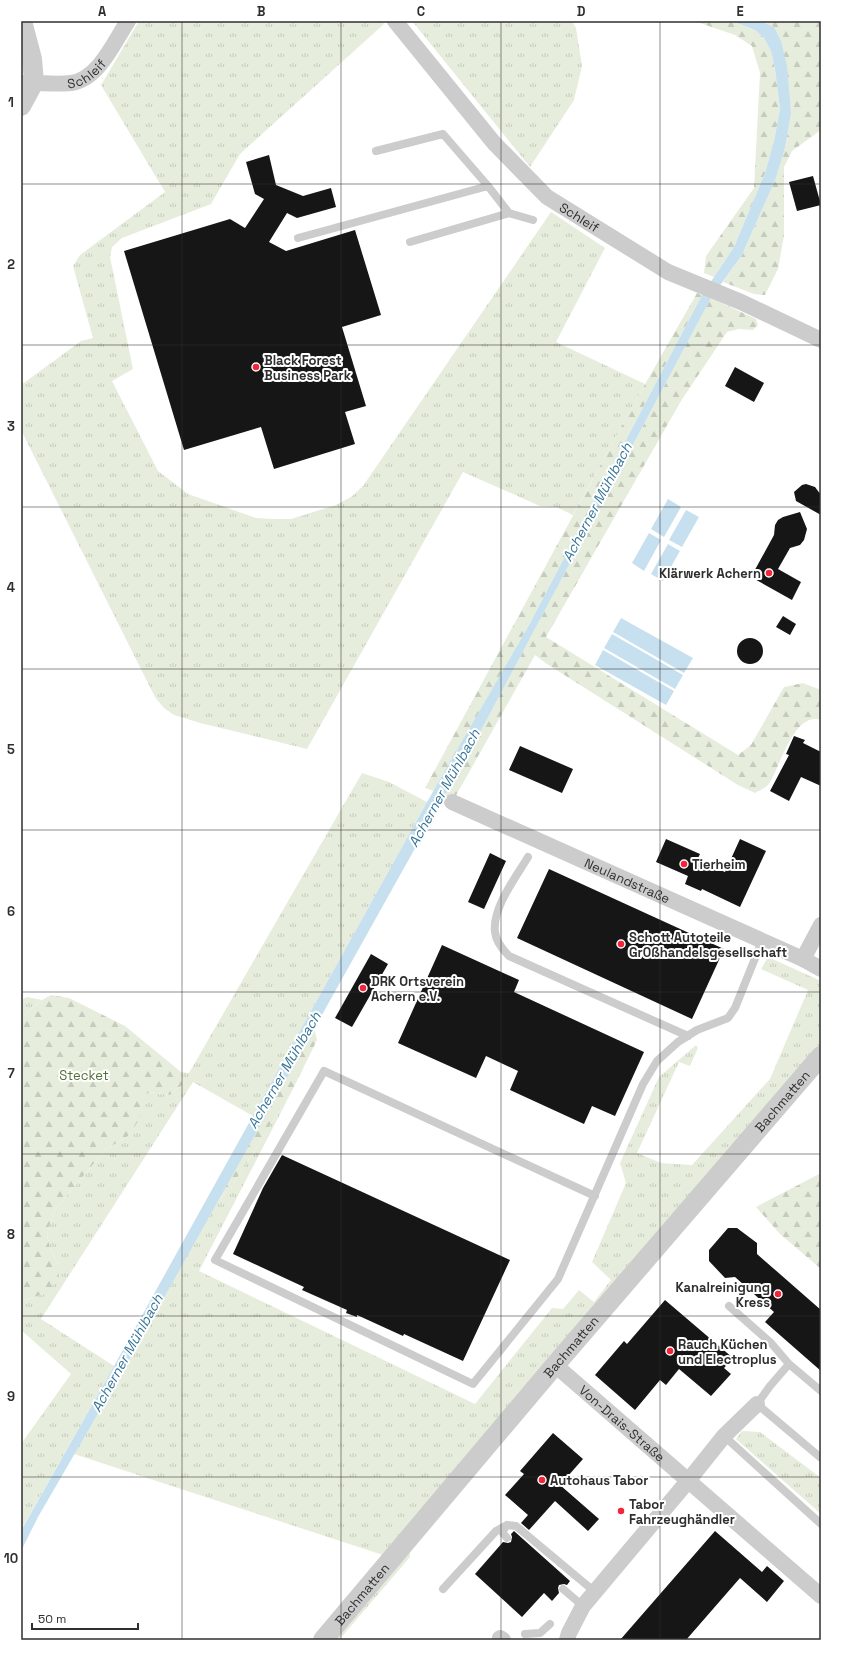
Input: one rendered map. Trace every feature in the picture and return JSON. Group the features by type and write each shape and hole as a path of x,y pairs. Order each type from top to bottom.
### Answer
{"street":[{"path":"21,106 28,83 32,60 22,21"},
{"name":"Schleif","path":"28,83 71,83 88,76 100,63 128,21"},
{"name":"Schleif","path":"395,21 494,143 547,197 668,272 741,302 821,340"},
{"name":"Neulandstraße","path":"452,802 803,959 821,969"},
{"path":"803,959 821,925"},
{"name":"Bachmatten","path":"323,1640 555,1365 821,1056"},
{"name":"Von-Drais-Straße","path":"555,1365 821,1596"},
{"path":"567,1640 583,1606 724,1436 757,1404"}],"lane":[{"path":"376,151 443,134 509,213"},
{"path":"298,238 488,186"},
{"path":"410,242 509,213 533,220"},
{"path":"528,857 502,900 495,924 495,934 501,948 508,956 688,1036"},
{"path":"595,1196 324,1071 215,1260 473,1384 558,1279 595,1196 644,1084 657,1061 678,1042 697,1030 728,1018 735,1008 762,941"},
{"path":"729,1306 771,1343 789,1364 821,1392"},
{"path":"789,1364 757,1404 821,1458"},
{"path":"724,1436 821,1524"},
{"path":"443,1588 496,1532 507,1524 516,1526 595,1592"},
{"path":"507,1524 502,1532 507,1538"},
{"path":"563,1589 583,1606"},
{"path":"525,1634 540,1633 550,1624"}],"green space":[{"path":"139,21 382,21 384,24 240,154 211,204 122,238 112,247 110,257 133,369 112,381 158,471 188,494 256,518 273,519 291,519 336,505 351,497 363,486 551,212 605,248 556,342 645,384 573,515 556,507 540,506 463,472 307,749 200,723 174,715 164,708 155,697 21,430 21,385 81,341 93,338 73,266 80,255 165,192 101,85"},
{"path":"412,21 572,21 576,28 582,66 574,100 530,167"},
{"path":"694,21 732,21 755,30 764,38 771,51 780,109 774,141 765,173 734,247 714,277 704,273 706,256 754,188 760,73 752,46 735,35"},
{"path":"760,21 821,21 821,130 792,151 784,167 784,236 778,269 765,295 754,294 723,282 742,255 776,178 785,148 791,114 774,27"},
{"path":"697,293 702,295 529,625 434,791 425,788 632,407"},
{"path":"711,298 756,319 758,325 753,330 739,329 727,332 681,401 546,637 738,755 751,745 784,687 803,683 821,690 821,720 811,720 803,724 795,732 788,743 768,785 755,793 738,785 535,655 454,799 444,795 485,723"},
{"path":"362,773 389,782 427,802 253,1116 193,1082 41,1319 114,1366 21,1530 21,1444 71,1374 21,1330 21,1301 44,1294 58,1266 50,1248 47,1234 54,1211 105,1150 128,1136 143,1096 150,1092 170,1095 182,1085 181,1072 189,1073"},
{"path":"768,957 821,981 821,1045 383,1555 74,1454 132,1355 214,1206 232,1186 293,1089 199,1271 475,1404 552,1308 563,1309 579,1290 594,1302 611,1280 592,1262 626,1183 620,1163 659,1077 696,1045 698,1048 690,1066 679,1062 637,1153 661,1163 692,1165 770,1079 808,990 761,969"},
{"name":"Stecket","path":"51,995 69,998 125,1026 181,1072 182,1085 170,1095 150,1092 143,1096 139,1120 128,1136 105,1150 54,1211 47,1234 50,1248 58,1266 59,1279 44,1294 21,1301 21,1018 42,1000"},
{"path":"27,997 42,1000 21,1018 21,1000"},
{"path":"314,1027 317,1040 293,1089 232,1186 214,1206"},
{"path":"821,1173 821,1269 780,1234 756,1207"},
{"path":"742,1431 760,1432 821,1478 821,1514 736,1439"},
{"path":"405,1553 410,1553 410,1557 339,1640 334,1640"}],"water":[{"name":"Acherner Mühlbach","path":"732,21 760,21 774,27 781,41 787,66 791,114 785,148 776,178 742,255 711,298 485,723 132,1355 38,1517 21,1551 22,1529 427,802 529,625 702,295 734,247 765,173 774,141 780,109 771,51 764,38 755,30"},
{"path":"668,499 681,507 664,537 651,529"},
{"path":"686,510 699,517 682,547 669,540"},
{"path":"649,533 661,540 644,571 632,563"},
{"path":"668,544 680,551 663,581 651,574"},
{"path":"621,618 693,658 684,673 613,632"},
{"path":"612,634 683,675 675,689 604,648"},
{"path":"603,650 674,691 666,705 595,665"}],"building":[{"name":"Black Forest Business Park","path":"269,155 276,185 303,196 331,188 336,207 297,218 287,213 269,242 286,251 355,230 381,315 342,327 366,406 345,412 355,444 274,469 261,427 184,450 124,251 230,219 245,228 264,199 255,194 246,162"},
{"path":"813,176 821,205 797,211 789,182"},
{"path":"735,367 764,383 754,402 725,386"},
{"path":"806,484 815,487 821,495 821,515 796,501 794,492 802,485"},
{"path":"800,512 807,529 804,540 800,545 790,548 778,569 801,582 792,600 751,577 774,535 775,525 778,520"},
{"path":"783,616 796,624 790,635 776,627"},
{"path":"750,638 759,642 763,651 759,660 750,664 741,660 737,651 741,642"},
{"path":"794,736 805,740 803,743 821,752 821,786 801,777 789,801 770,791 789,755 786,754"},
{"path":"520,746 573,769 562,793 509,770"},
{"path":"666,839 700,854 697,860 725,872 740,839 766,851 740,907 702,889 701,891 685,884 688,876 656,862"},
{"path":"490,853 506,861 484,909 468,902"},
{"name":"Schott Autoteile Gr0ßhandelsgesellschaft","path":"549,869 724,949 692,1019 517,938"},
{"path":"442,945 519,980 514,992 644,1052 615,1116 592,1106 584,1124 510,1090 518,1071 486,1056 476,1078 398,1043"},
{"name":"DRK Ortsverein Achern e.V.","path":"371,954 388,964 352,1027 335,1018"},
{"path":"282,1155 510,1260 463,1361 404,1334 403,1336 357,1315 357,1317 346,1313 347,1310 302,1290 304,1287 233,1254 263,1188"},
{"name":"Kanalreinigung Kress","path":"728,1228 737,1228 757,1243 757,1254 821,1310 821,1371 765,1322 774,1312 735,1277 725,1278 709,1261 709,1250"},
{"name":"Rauch Küchen und Electroplus","path":"665,1300 733,1358 724,1368 731,1374 711,1396 679,1369 666,1385 660,1380 635,1410 595,1375 624,1341 627,1344"},
{"name":"Autohaus Tabor","path":"553,1433 583,1459 560,1485 599,1519 588,1531 555,1501 529,1530 521,1523 528,1515 505,1495 524,1474 520,1471"},
{"path":"514,1531 570,1581 567,1585 559,1585 559,1593 552,1601 544,1593 522,1617 475,1574 503,1542 511,1542 511,1534"},
{"path":"715,1531 762,1572 767,1566 784,1581 767,1602 740,1578 686,1640 620,1640"}],"place":[{"name":"Black Forest Business Park","path":"256,367"},
{"name":"Klärwerk Achern","path":"769,573"},
{"name":"Tierheim","path":"684,864"},
{"name":"Schott Autoteile Gr0ßhandelsgesellschaft","path":"621,944"},
{"name":"DRK Ortsverein Achern e.V.","path":"363,988"},
{"name":"Kanalreinigung Kress","path":"778,1294"},
{"name":"Rauch Küchen und Electroplus","path":"670,1351"},
{"name":"Autohaus Tabor","path":"542,1480"},
{"name":"Tabor Fahrzeughändler","path":"621,1511"}]}
